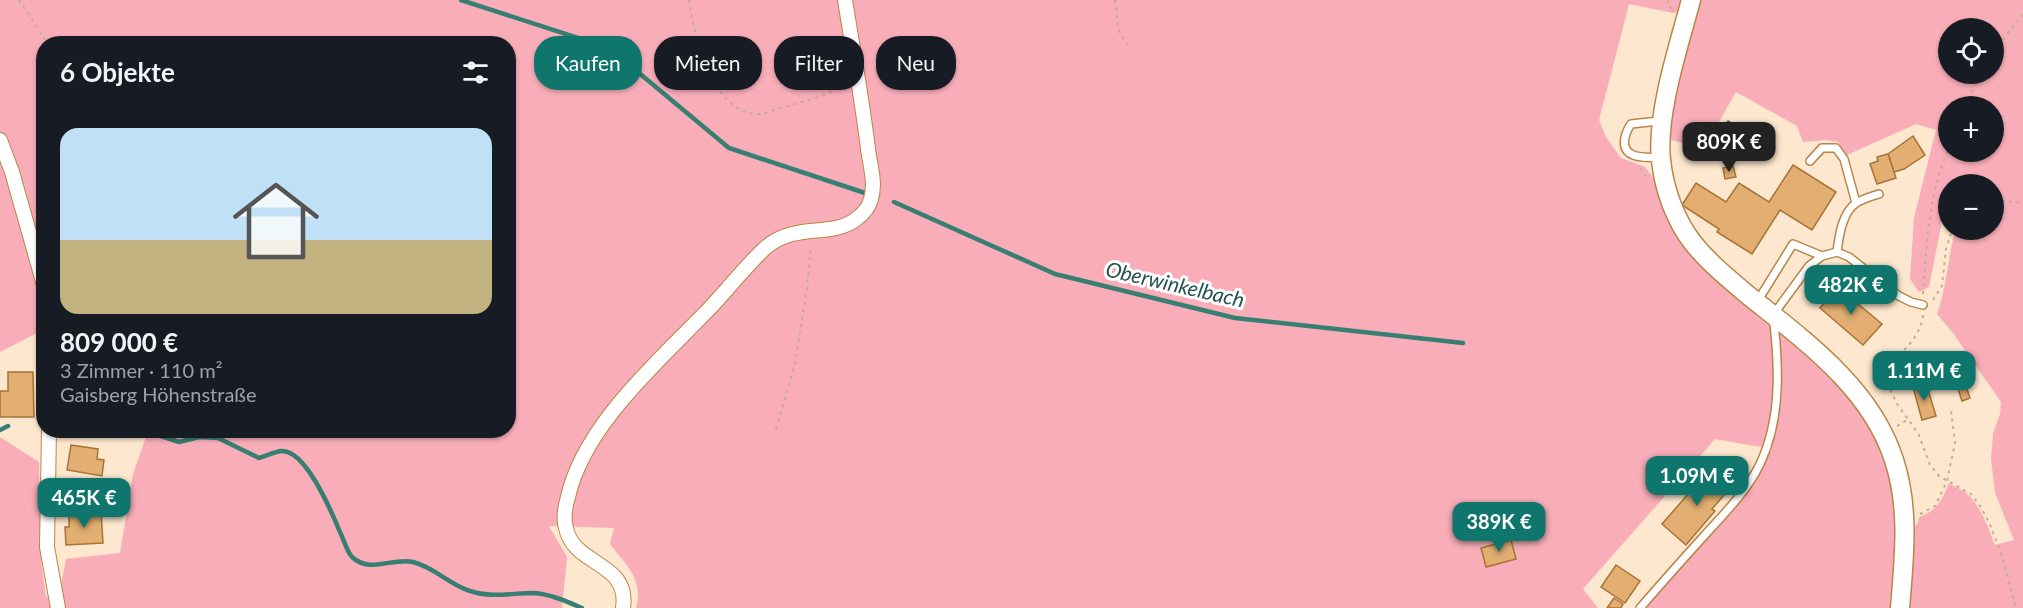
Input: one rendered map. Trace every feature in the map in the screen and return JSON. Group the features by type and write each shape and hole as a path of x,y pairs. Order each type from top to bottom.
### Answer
{"main road":[{"path":"1689,8 1662,121 1661,158 1666,185 1677,216 1693,243 1719,271 1829,363 1855,391 1876,420 1889,446 1901,485 1904,519 1900,608"}],"street":[{"path":"845,0 851,36"},
{"path":"623,608 624,599 618,580 608,570 572,546 565,527 565,511 570,489 580,461 595,434 619,404 758,254 782,236 844,225 854,221 868,207 873,181 860,90"},
{"path":"0,140 10,165 36,257"},
{"path":"49,438 46,547 58,608"}],"lane":[{"path":"1661,158 1633,156 1624,143 1626,132 1631,124 1662,121"},
{"path":"1810,161 1822,148 1836,148 1844,159 1856,203"},
{"path":"1837,252 1840,231 1848,214 1856,203 1879,194"},
{"path":"1757,302 1793,244 1822,256"},
{"path":"1640,608 1735,501 1761,463 1769,439 1777,378 1773,315 1809,266 1822,256 1837,252 1849,257 1899,296 1923,306"}],"path":[{"path":"19,0 43,36"},
{"path":"689,0 698,40 708,68 718,88 741,112 751,115 761,114 836,90"},
{"path":"1115,0 1119,32 1131,49"},
{"path":"2004,39 2023,15"},
{"path":"1944,162 1936,186 1926,236 1922,320 1918,334 1883,374 1897,404 1918,433 1930,465 1939,476 1971,494 1989,522 2002,556 2016,608"},
{"path":"2004,201 2023,203"},
{"path":"776,429 795,364 813,230"},
{"path":"1923,306 1933,299 1942,286 1949,240"},
{"path":"1904,519 1935,506 1947,481 1955,443 1951,410"}],"shaded area":[{"path":"0,0 1685,0 1682,11 1673,13 1629,4 1599,120 1606,137 1621,158 1645,167 1751,306 1836,380 1867,417 1882,448 1897,505 1894,608 1645,608 1731,512 1758,477 1772,449 1715,439 1583,589 1598,608 636,608 638,589 636,581 610,544 614,528 549,526 567,557 562,608 0,608 0,437 39,462 41,561 46,597 59,596 66,559 120,553 133,474 146,438 516,438 516,36 36,36 36,227 22,228 36,280 36,334 0,352"},
{"path":"1699,0 2023,0 2023,608 1905,608 1911,530 1918,523 1919,517 1930,512 1938,504 1949,483 1966,493 1976,504 1995,545 2014,540 1995,493 1991,459 1993,433 2000,414 2001,402 1937,314 1953,240 2004,240 2004,174 1938,174 1938,240 1929,287 1919,292 1910,279 1914,218 1936,130 1916,124 1847,155 1838,142 1826,140 1803,142 1797,126 1736,92 1703,150 1669,139 1673,104"}],"water":[{"path":"1728,121 1751,135 1744,146 1721,133"}],"building":[{"path":"1913,136 1925,155 1904,169 1894,172 1888,154"},
{"path":"1888,154 1896,178 1877,184 1870,164 1878,161 1877,157"},
{"path":"1793,165 1836,192 1812,230 1780,210 1752,254 1717,232 1719,229 1682,205 1696,183 1726,202 1739,183 1769,202"},
{"path":"1733,166 1736,177 1725,179 1723,168"},
{"path":"1838,287 1882,324 1863,345 1820,308"},
{"path":"8,372 33,372 34,417 0,417 0,391 8,391"},
{"path":"1926,383 1936,416 1922,420 1913,387"},
{"path":"1966,386 1970,398 1962,401 1958,389"},
{"path":"71,445 98,449 97,459 104,460 102,476 67,470"},
{"path":"1710,469 1731,487 1712,509 1715,511 1686,545 1662,524"},
{"path":"101,512 103,543 66,545 65,527 69,527 69,514"},
{"path":"1511,540 1516,559 1486,567 1481,548"},
{"path":"1616,565 1640,581 1625,603 1601,587"},
{"path":"1614,598 1623,604 1621,608 1607,608"}],"waterway":[{"name":"Oberwinkelbach","path":"461,0 609,48 729,148 868,194"},
{"name":"Oberwinkelbach","path":"894,202 1055,274 1235,318 1463,343"},
{"path":"0,430 8,426"},
{"path":"167,438 179,442 195,438"},
{"path":"218,438 259,458 281,451 290,453 300,460 317,484 349,552 359,562 374,565 413,562 421,564 470,591 494,595 534,593 582,608"}]}
